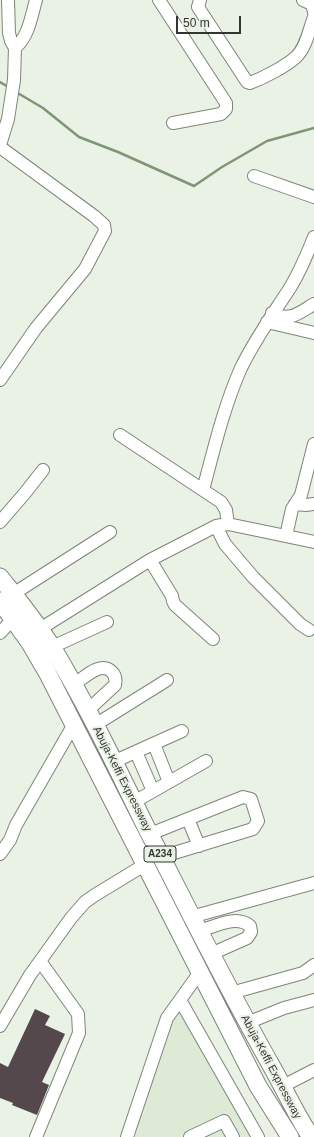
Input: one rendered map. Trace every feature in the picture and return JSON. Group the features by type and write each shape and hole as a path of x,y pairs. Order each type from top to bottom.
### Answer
{"highway":[{"name":"Abuja-Keffi Expressway","path":"0,577 14,619 44,668 74,724 258,1086 290,1137"},
{"name":"Abuja-Keffi Expressway","path":"7,598 40,629 52,647 91,718 231,993 283,1086 300,1121 311,1137"}],"street":[{"path":"0,380 36,328 85,269 106,232 104,225 94,216 0,146 8,119 14,80 16,48 10,41 8,0"},
{"path":"16,48 22,43 26,35 36,0"},
{"path":"158,0 226,103 226,109 221,114 173,123"},
{"path":"200,0 198,7 247,82 250,83 269,75 296,56 304,44 314,17"},
{"path":"303,0 312,4 314,12"},
{"path":"254,176 314,197"},
{"path":"203,490 228,401 242,366 270,318 309,260 314,237"},
{"path":"270,318 295,315 314,304"},
{"path":"270,318 314,333"},
{"path":"120,435 221,502 226,510 222,525 225,544 252,577 300,624 309,630"},
{"path":"286,536 292,509 301,495 314,444"},
{"path":"0,522 43,470"},
{"path":"295,504 314,504"},
{"path":"40,629 150,560 222,525 314,542"},
{"path":"7,598 110,532"},
{"path":"150,560 172,596 175,605 213,639"},
{"path":"0,633 14,619"},
{"path":"52,647 108,622"},
{"path":"73,685 102,667 108,668 114,674 116,679 115,685 91,718"},
{"path":"91,718 167,680"},
{"path":"0,854 10,840 16,825 74,724"},
{"path":"113,762 182,731"},
{"path":"154,744 169,782"},
{"path":"136,752 153,791"},
{"path":"134,802 206,761"},
{"path":"150,834 243,797 247,797 251,800 258,821 253,830 161,857"},
{"path":"188,819 199,846"},
{"path":"0,1026 30,975 71,918 85,902 146,864"},
{"path":"195,924 314,883"},
{"path":"195,924 233,921 246,922 250,926 252,932 248,938 211,954"},
{"path":"36,1137 79,1033 78,1014 40,961"},
{"path":"231,993 303,973 314,965"},
{"path":"127,1137 167,1018 200,972"},
{"path":"180,1000 258,1137"},
{"path":"247,1023 284,1008 314,1000"},
{"path":"283,1086 314,1070"},
{"path":"190,1137 204,1134 224,1121 233,1137"}],"shaded area":[{"path":"178,1003 250,1137 135,1137 163,1038"}],"building":[{"path":"35,1009 50,1016 45,1025 65,1034 42,1082 49,1085 37,1115 12,1105 13,1103 0,1098 0,1063 8,1067"}],"waterway":[{"path":"0,82 10,88"},
{"path":"16,92 43,108 79,137 118,152 194,186 222,167 267,141 314,128"}]}
